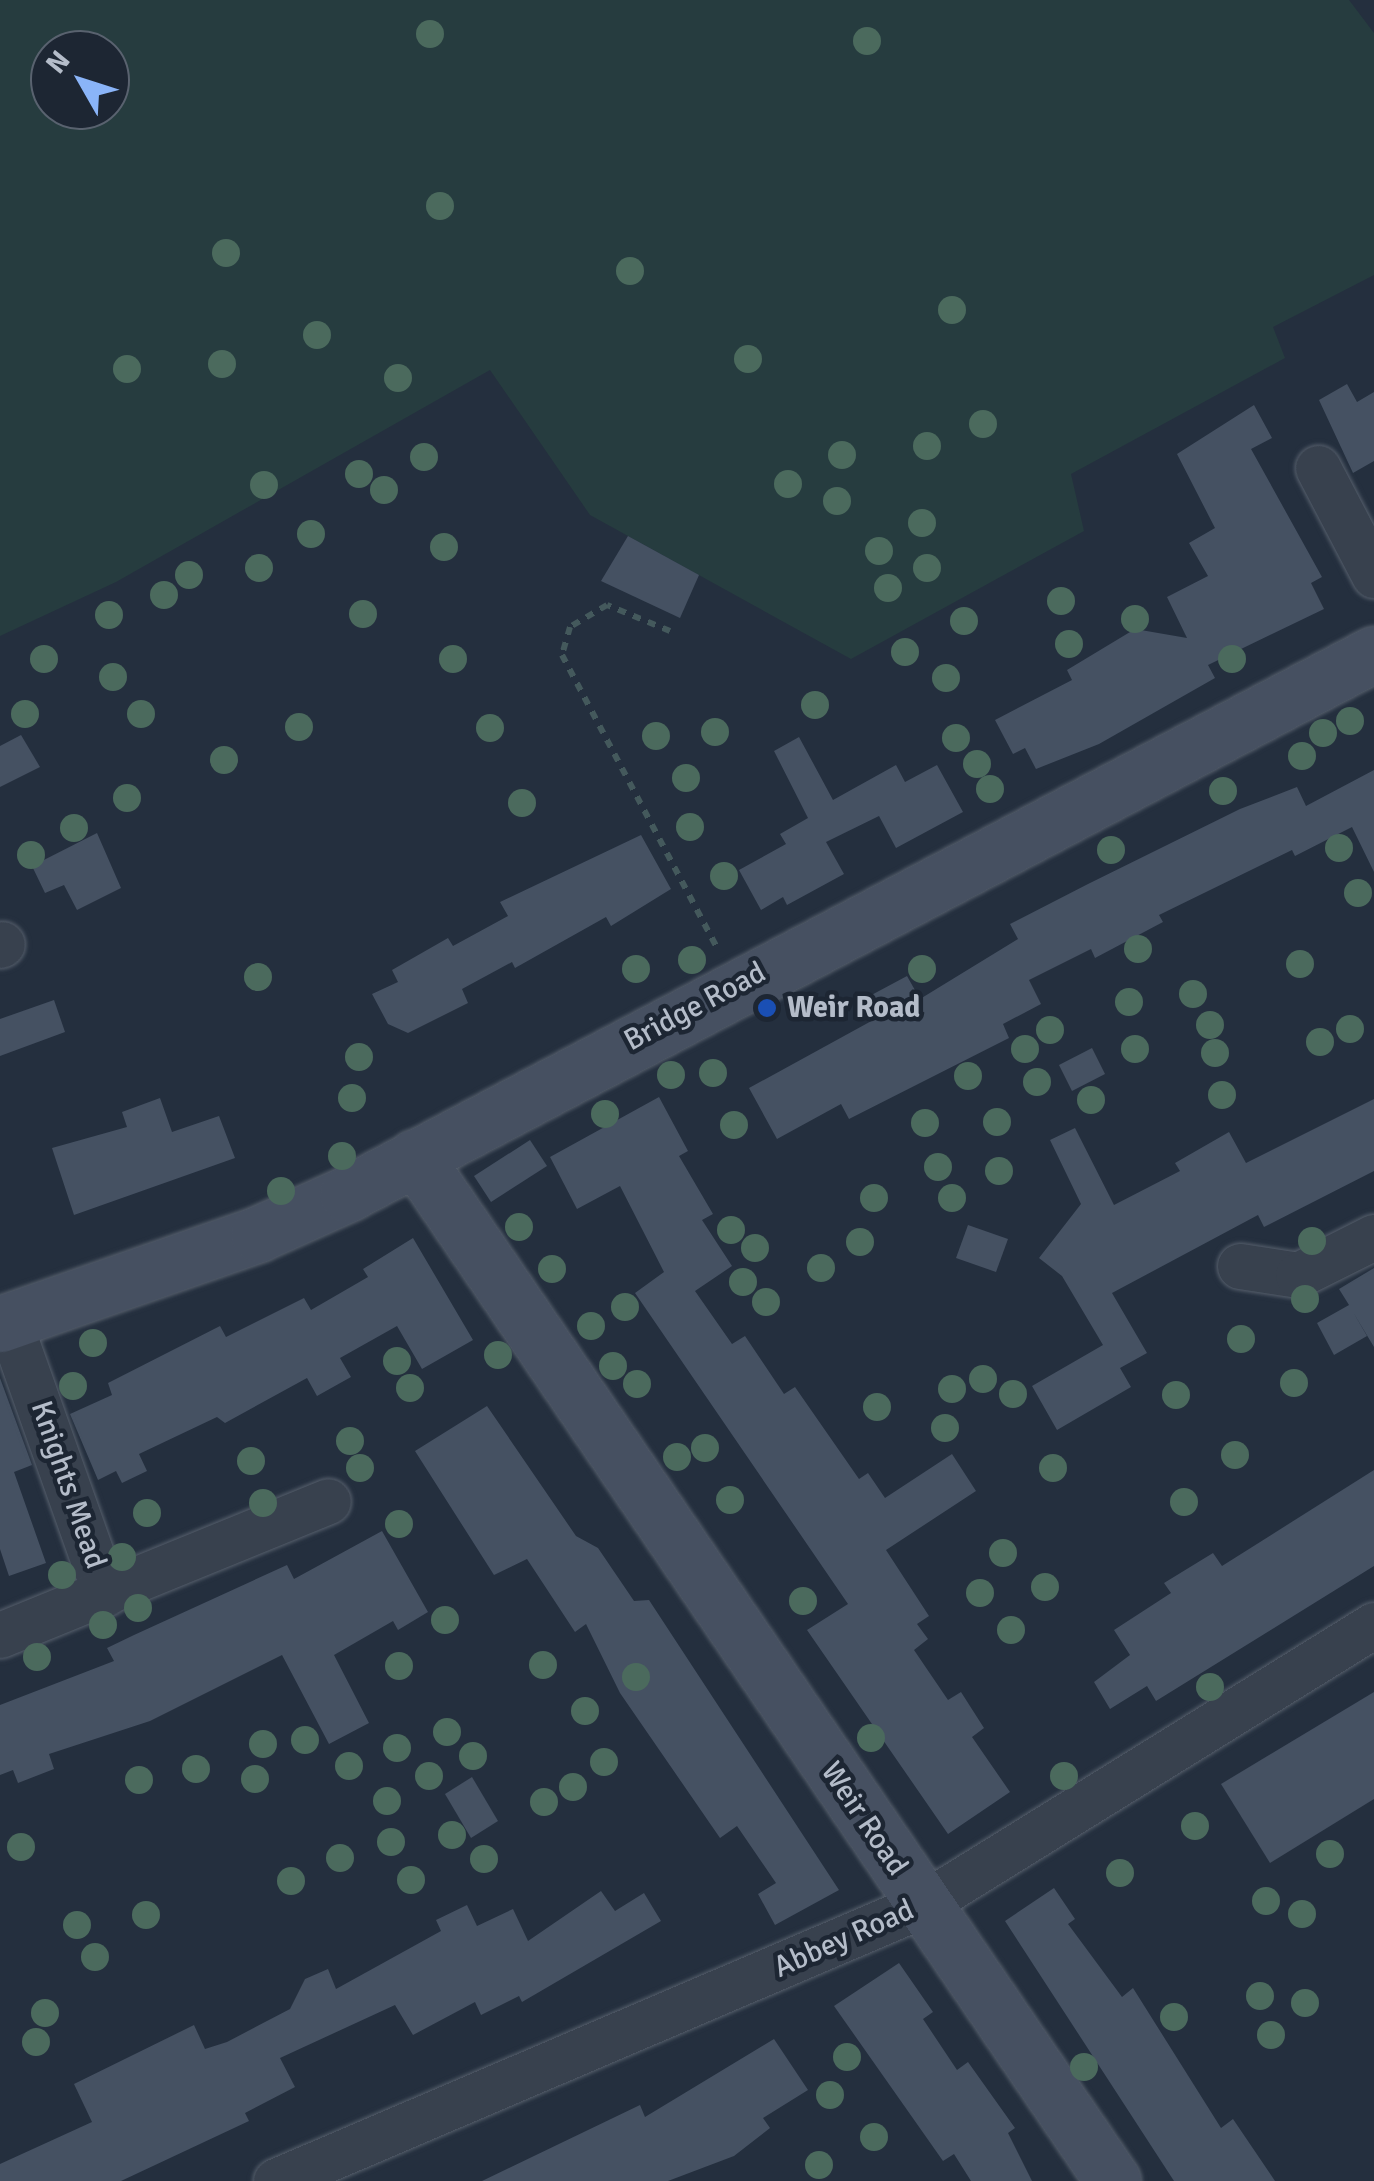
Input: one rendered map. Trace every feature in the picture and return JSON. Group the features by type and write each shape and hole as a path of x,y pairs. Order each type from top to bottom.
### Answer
{"main road":[{"name":"Bridge Road","path":"4,1323 258,1234 415,1157 736,985 1374,654"},
{"name":"Weir Road","path":"415,1157 1113,2181"}],"street":[{"path":"1318,468 1369,554"},
{"path":"1240,1266 1298,1275 1374,1237"},
{"name":"Knights Mead","path":"4,1323 105,1593"},
{"name":"Knights Mead","path":"0,1635 328,1501"},
{"name":"Abbey Road","path":"276,2181 922,1905 1374,1625"}],"path":[{"path":"670,631 608,606 570,627 562,655 736,985"}],"green space":[{"path":"0,0 1349,0 1374,33 1374,275 1273,327 1285,358 1071,474 1084,531 851,659 590,515 490,370 116,582 0,636"}],"building":[{"path":"1347,384 1357,402 1374,392 1374,461 1353,473 1319,400"},
{"path":"1254,405 1272,438 1251,449 1322,577 1311,583 1324,609 1208,665 1215,678 1099,744 1036,769 1025,748 1013,754 995,720 1072,680 1067,670 1135,629 1187,638 1167,597 1208,576 1189,543 1215,528 1177,454"},
{"path":"628,536 699,575 680,618 601,581"},
{"path":"21,735 40,767 0,787 0,746"},
{"path":"799,737 833,800 896,765 905,782 937,765 963,812 896,848 879,816 826,842 844,874 787,905 783,897 761,910 739,870 786,844 780,834 808,818 774,751"},
{"path":"1374,770 1374,872 1352,827 1295,856 1292,850 1159,915 1163,922 1095,958 1091,949 1029,980 1041,1004 1003,1024 1009,1038 849,1119 841,1104 777,1139 749,1088 875,1019 864,999 907,976 920,999 1018,939 1010,924 1088,884 1240,809 1297,787 1306,806"},
{"path":"97,833 121,888 77,910 64,885 45,893 32,866"},
{"path":"641,835 671,889 611,926 606,917 515,968 512,962 462,989 468,1003 408,1033 388,1024 372,994 398,982 392,970 448,938 453,946 508,916 500,902"},
{"path":"54,1000 65,1032 0,1056 0,1019"},
{"path":"1092,1048 1105,1074 1072,1091 1059,1065"},
{"path":"659,1097 688,1151 679,1156 713,1214 702,1220 732,1266 695,1291 732,1344 745,1336 784,1394 795,1387 859,1479 868,1473 885,1498 952,1454 976,1491 886,1550 929,1616 917,1624 928,1639 914,1650 948,1700 961,1692 984,1728 972,1737 1010,1792 948,1834 807,1630 848,1604 635,1293 664,1272 620,1186 577,1209 550,1157"},
{"path":"160,1098 172,1132 219,1116 235,1158 74,1215 52,1148 127,1127 122,1112"},
{"path":"1374,1099 1374,1171 1264,1227 1258,1215 1112,1293 1147,1353 1120,1368 1131,1387 1057,1430 1032,1386 1103,1345 1062,1276 1039,1258 1081,1204 1050,1140 1075,1128 1114,1205 1180,1171 1175,1163 1229,1132 1246,1163"},
{"path":"530,1140 547,1166 491,1202 474,1176"},
{"path":"968,1225 1008,1239 996,1272 956,1258"},
{"path":"413,1238 473,1340 422,1369 397,1326 340,1358 351,1377 317,1396 307,1378 225,1423 217,1417 139,1454 147,1471 122,1483 116,1471 98,1480 70,1414 112,1395 108,1383 220,1326 226,1337 304,1298 311,1310 368,1277 363,1269"},
{"path":"1374,1268 1374,1347 1353,1312 1367,1336 1334,1355 1317,1323 1349,1305 1339,1289"},
{"path":"0,1378 32,1465 14,1472 46,1563 9,1576 0,1549"},
{"path":"487,1406 576,1536 598,1548 634,1601 649,1600 839,1890 775,1925 758,1894 776,1883 737,1826 720,1838 620,1693 586,1624 575,1632 527,1559 494,1575 415,1451"},
{"path":"1374,1470 1374,1566 1156,1701 1147,1686 1110,1709 1094,1682 1130,1655 1114,1630 1171,1593 1164,1583 1213,1553 1222,1566"},
{"path":"382,1531 428,1612 398,1630 393,1621 334,1655 369,1723 329,1744 282,1655 150,1721 49,1754 54,1769 18,1783 13,1770 0,1775 0,1705 114,1661 107,1648 287,1565 294,1579"},
{"path":"1374,1692 1374,1799 1270,1863 1221,1784"},
{"path":"472,1777 498,1821 471,1838 445,1794"},
{"path":"1054,1888 1075,1919 1068,1924 1122,1997 1133,1988 1221,2128 1233,2119 1275,2181 1174,2181 1005,1921"},
{"path":"601,1891 615,1911 644,1893 661,1921 522,2002 519,1996 481,2015 475,2002 413,2035 395,2005 280,2058 295,2087 245,2113 249,2121 121,2181 0,2181 0,2164 92,2122 74,2084 194,2025 205,2049 227,2042 290,2009 305,1979 328,1969 336,1989 441,1931 436,1920 467,1905 477,1926 513,1909 528,1941"},
{"path":"899,1963 933,2012 923,2019 957,2070 968,2062 1015,2128 1008,2133 1032,2181 971,2181 954,2154 943,2161 834,2006"},
{"path":"774,2039 808,2090 763,2118 770,2128 734,2156 668,2181 482,2181 640,2105 645,2117"}],"place":[{"name":"Weir Road","path":"767,1008"}]}
